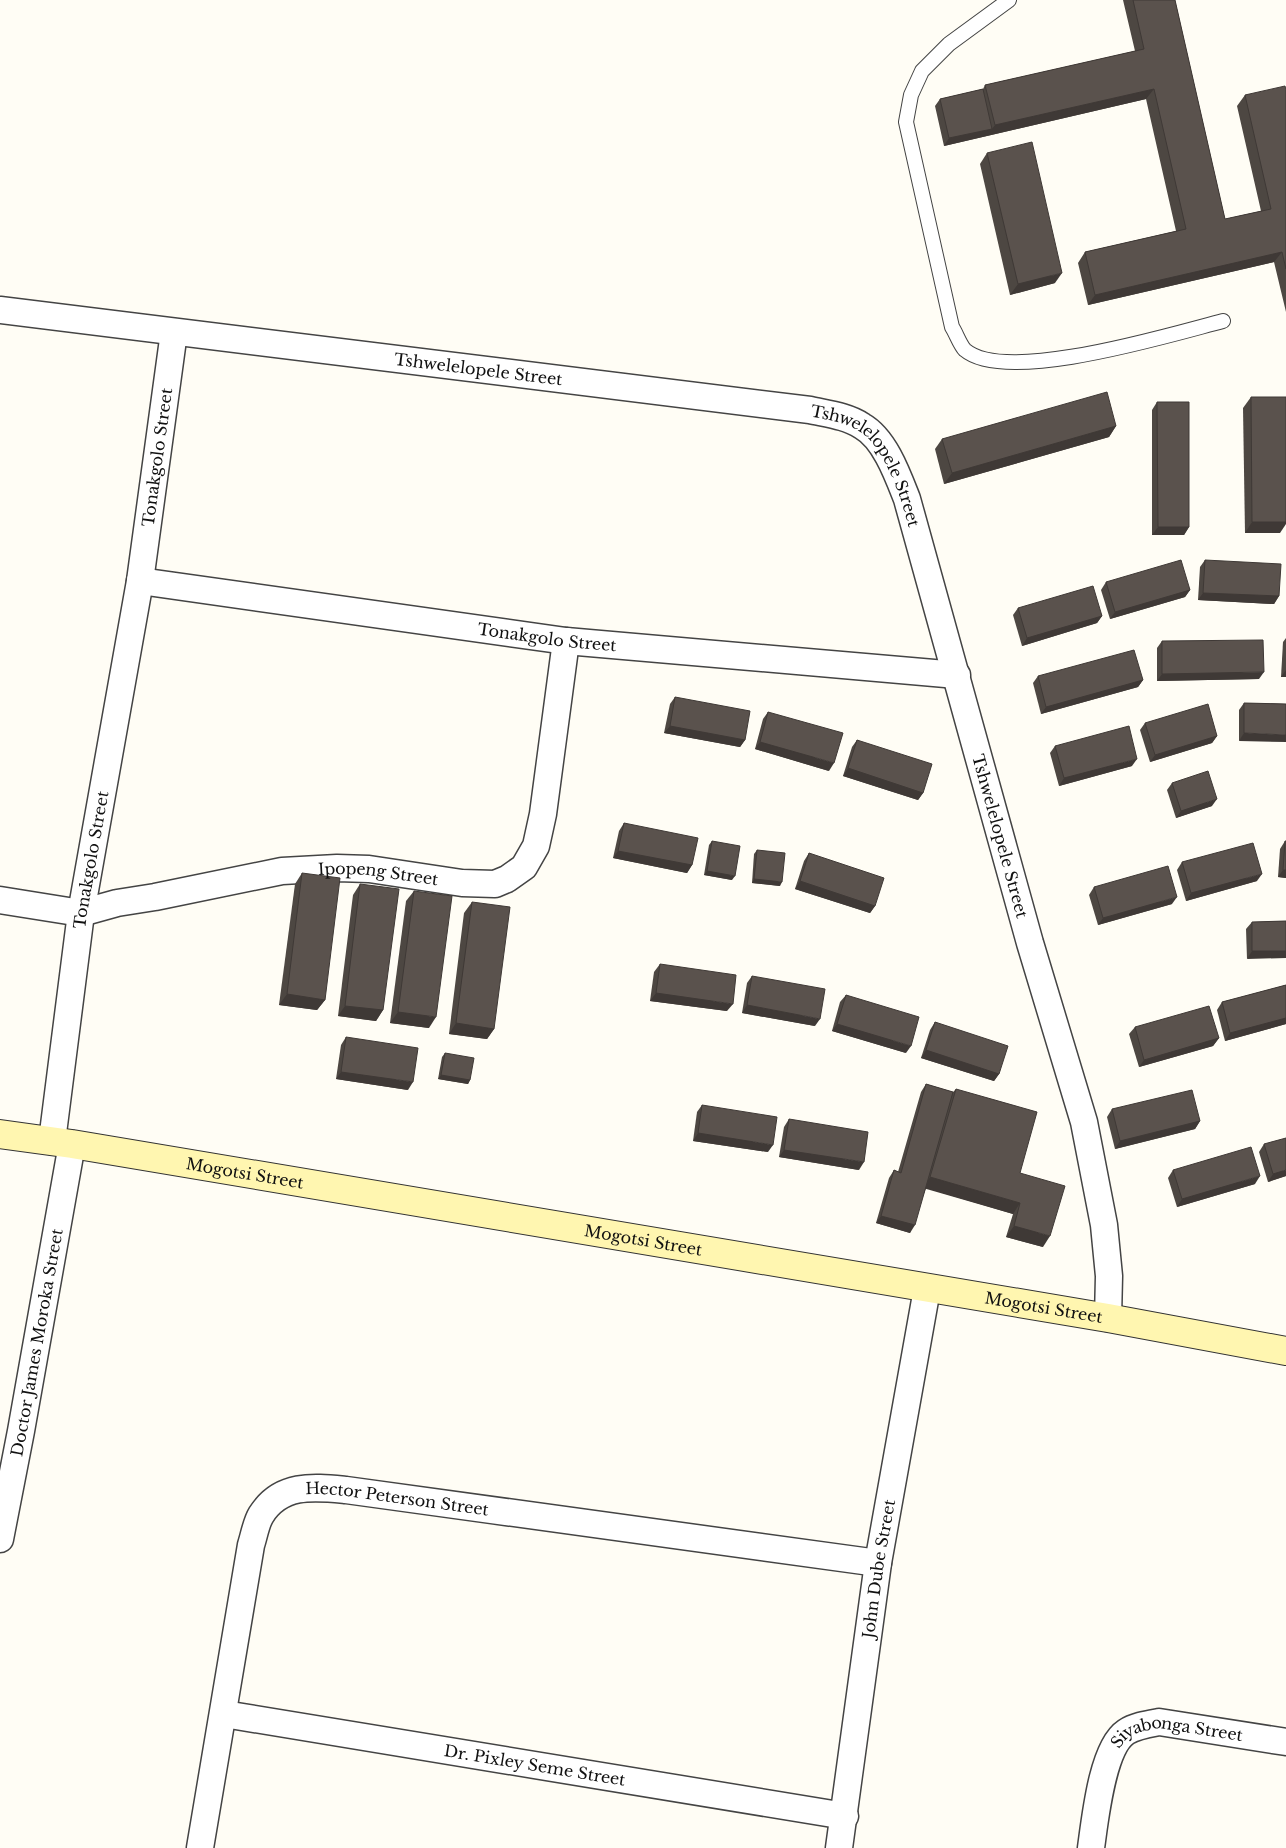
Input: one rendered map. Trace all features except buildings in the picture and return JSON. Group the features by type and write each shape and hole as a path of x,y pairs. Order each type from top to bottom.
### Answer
{"street":[{"name":"Tshwelelopele Street","path":"0,310 810,410 842,416 864,426 881,445 895,467 907,499 1030,943 1084,1122 1104,1225 1109,1276 1108,1318"},
{"name":"Tonakgolo Street","path":"62,1143 81,913 140,581 174,332"},
{"name":"Tonakgolo Street","path":"140,581 566,640 957,675"},
{"name":"Ipopeng Street","path":"0,900 81,913 117,903 282,871 337,868 369,868 462,883 495,884 507,880 524,867 536,846 543,814 566,640"},
{"name":"Mogotsi Street","path":"0,1134 1108,1318 1286,1351"},
{"name":"Doctor James Moroka Street","path":"0,1539 11,1429 62,1143"},
{"name":"John Dube Street","path":"839,1848 845,1816 878,1563 927,1289"},
{"name":"Hector Peterson Street","path":"200,1848 251,1545 261,1515 274,1500 289,1490 314,1487 346,1490 878,1563"},
{"name":"Dr. Pixley Seme Street","path":"224,1714 845,1816"},
{"name":"Siyabonga Street","path":"1091,1848 1101,1786 1108,1760 1111,1752 1125,1732 1142,1725 1159,1722 1286,1742"}],"lane":[{"path":"1009,0 949,44 922,71 911,95 906,122 952,327 965,350 991,361 1023,363 1075,356 1223,321"}]}
